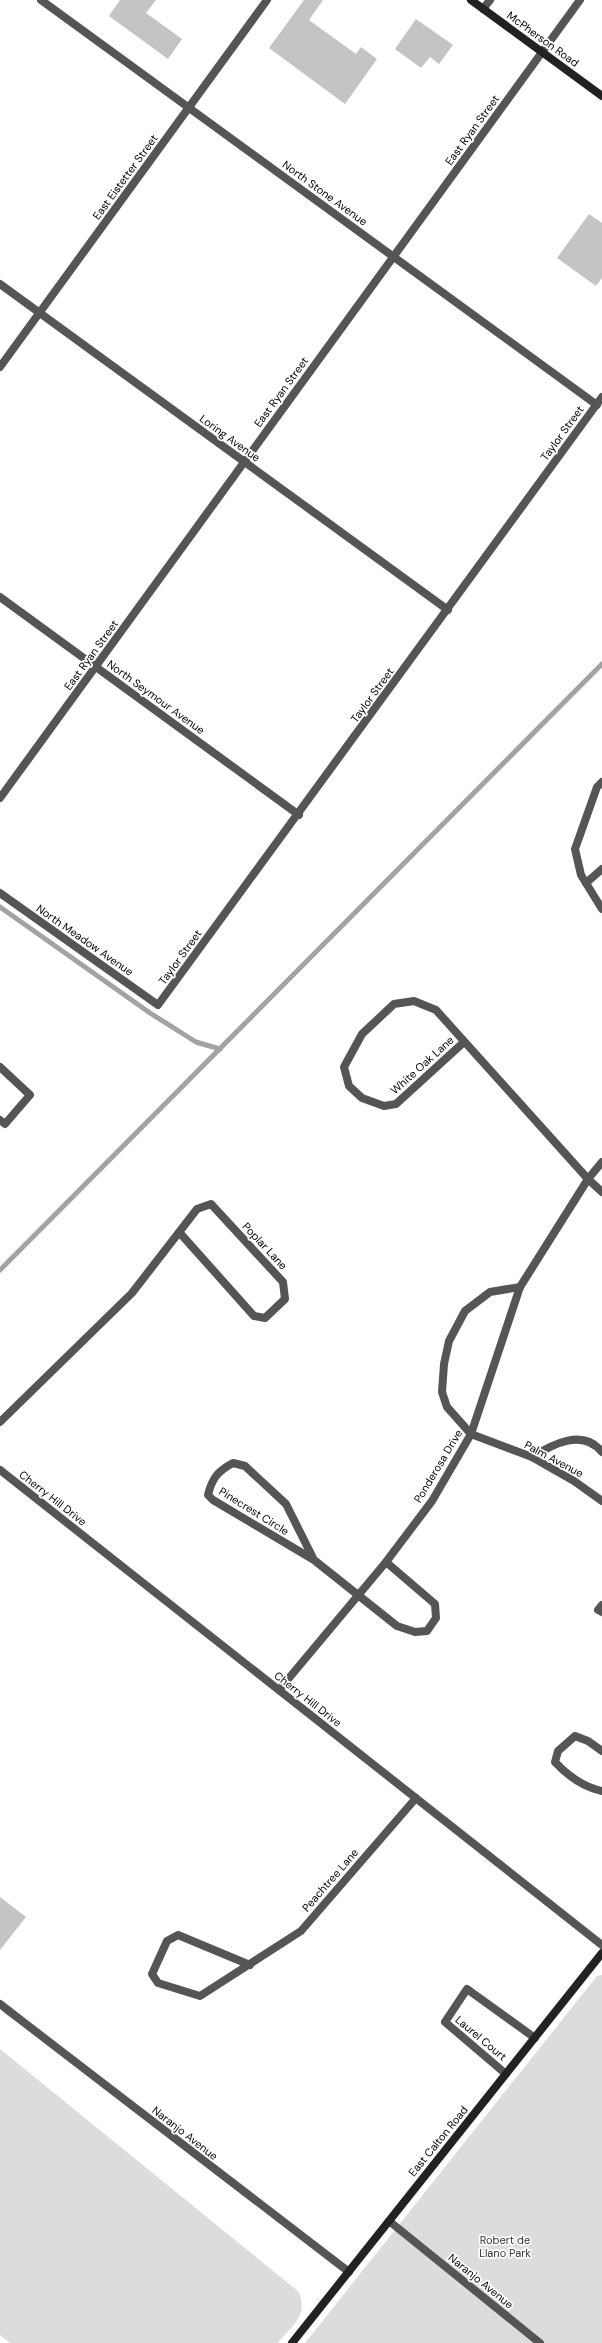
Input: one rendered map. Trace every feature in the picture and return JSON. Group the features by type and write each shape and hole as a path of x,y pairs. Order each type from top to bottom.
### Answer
{"main road":[{"name":"McPherson Road","path":"471,0 602,96"},
{"name":"East Calton Road","path":"292,2343 602,1953"}],"street":[{"name":"North Stone Avenue","path":"41,0 597,405"},
{"name":"East Eistetter Street","path":"0,367 267,0"},
{"path":"483,9 490,0"},
{"name":"East Ryan Street","path":"0,798 580,0"},
{"name":"Loring Avenue","path":"0,284 448,610"},
{"name":"Taylor Street","path":"158,1005 448,610 602,397"},
{"name":"North Seymour Avenue","path":"0,597 299,814"},
{"path":"602,782 597,787 575,849 581,875 602,909"},
{"path":"586,883 602,869"},
{"name":"North Meadow Avenue","path":"0,893 158,1005"},
{"name":"White Oak Lane","path":"464,1042 396,1104 384,1106 362,1098 349,1086 344,1068 362,1034 394,1004 414,1001 436,1010 588,1179 602,1192"},
{"path":"0,1067 30,1095 5,1124 0,1120"},
{"name":"Ponderosa Drive","path":"279,1690 386,1562 432,1501 471,1434 520,1287 588,1179 602,1162"},
{"name":"Poplar Lane","path":"0,1422 132,1293 179,1232 197,1209 211,1204 283,1282 285,1299 265,1318 254,1316 179,1232"},
{"path":"471,1434 447,1407 442,1392 444,1364 449,1341 465,1311 490,1292 520,1287"},
{"name":"Palm Avenue","path":"471,1434 532,1457 574,1481 602,1501"},
{"path":"532,1457 552,1444 577,1439 597,1446 602,1452"},
{"name":"Pinecrest Circle","path":"314,1560 286,1504 245,1466 233,1463 221,1469 211,1481 208,1495 213,1500 314,1560 397,1626 415,1632 427,1631 436,1618 435,1604 386,1562"},
{"name":"Cherry Hill Drive","path":"0,1470 602,1945"},
{"path":"602,1606 598,1610 602,1612"},
{"path":"602,1751 588,1741 575,1736 558,1751 554,1762 565,1773 589,1788 602,1791"},
{"name":"Peachtree Lane","path":"250,1965 178,1935 167,1941 152,1974 158,1982 200,1996 250,1965 300,1931 416,1798"},
{"name":"Laurel Court","path":"506,2074 445,2022 467,1989 535,2038"},
{"name":"Naranjo Avenue","path":"0,2004 349,2272"},
{"name":"Naranjo Avenue","path":"389,2221 540,2343"}],"green space":[{"name":"Robert de Llano Park","path":"602,1975 602,2343 305,2343 597,1976"},
{"path":"0,2049 299,2292 302,2308 298,2320 278,2343 10,2343 0,2335"}],"building":[{"path":"120,0 156,0 146,13 182,39 168,59 109,16"},
{"path":"304,0 323,0 309,20 356,54 361,47 377,59 345,104 269,48"},
{"path":"416,19 453,45 439,64 430,57 421,68 395,49"},
{"path":"589,214 602,223 602,278 596,286 557,258"},
{"path":"0,1897 26,1917 0,1950"}],"waterway":[{"path":"0,1270 602,664"},
{"path":"0,907 150,1013 196,1042 220,1049"}]}
